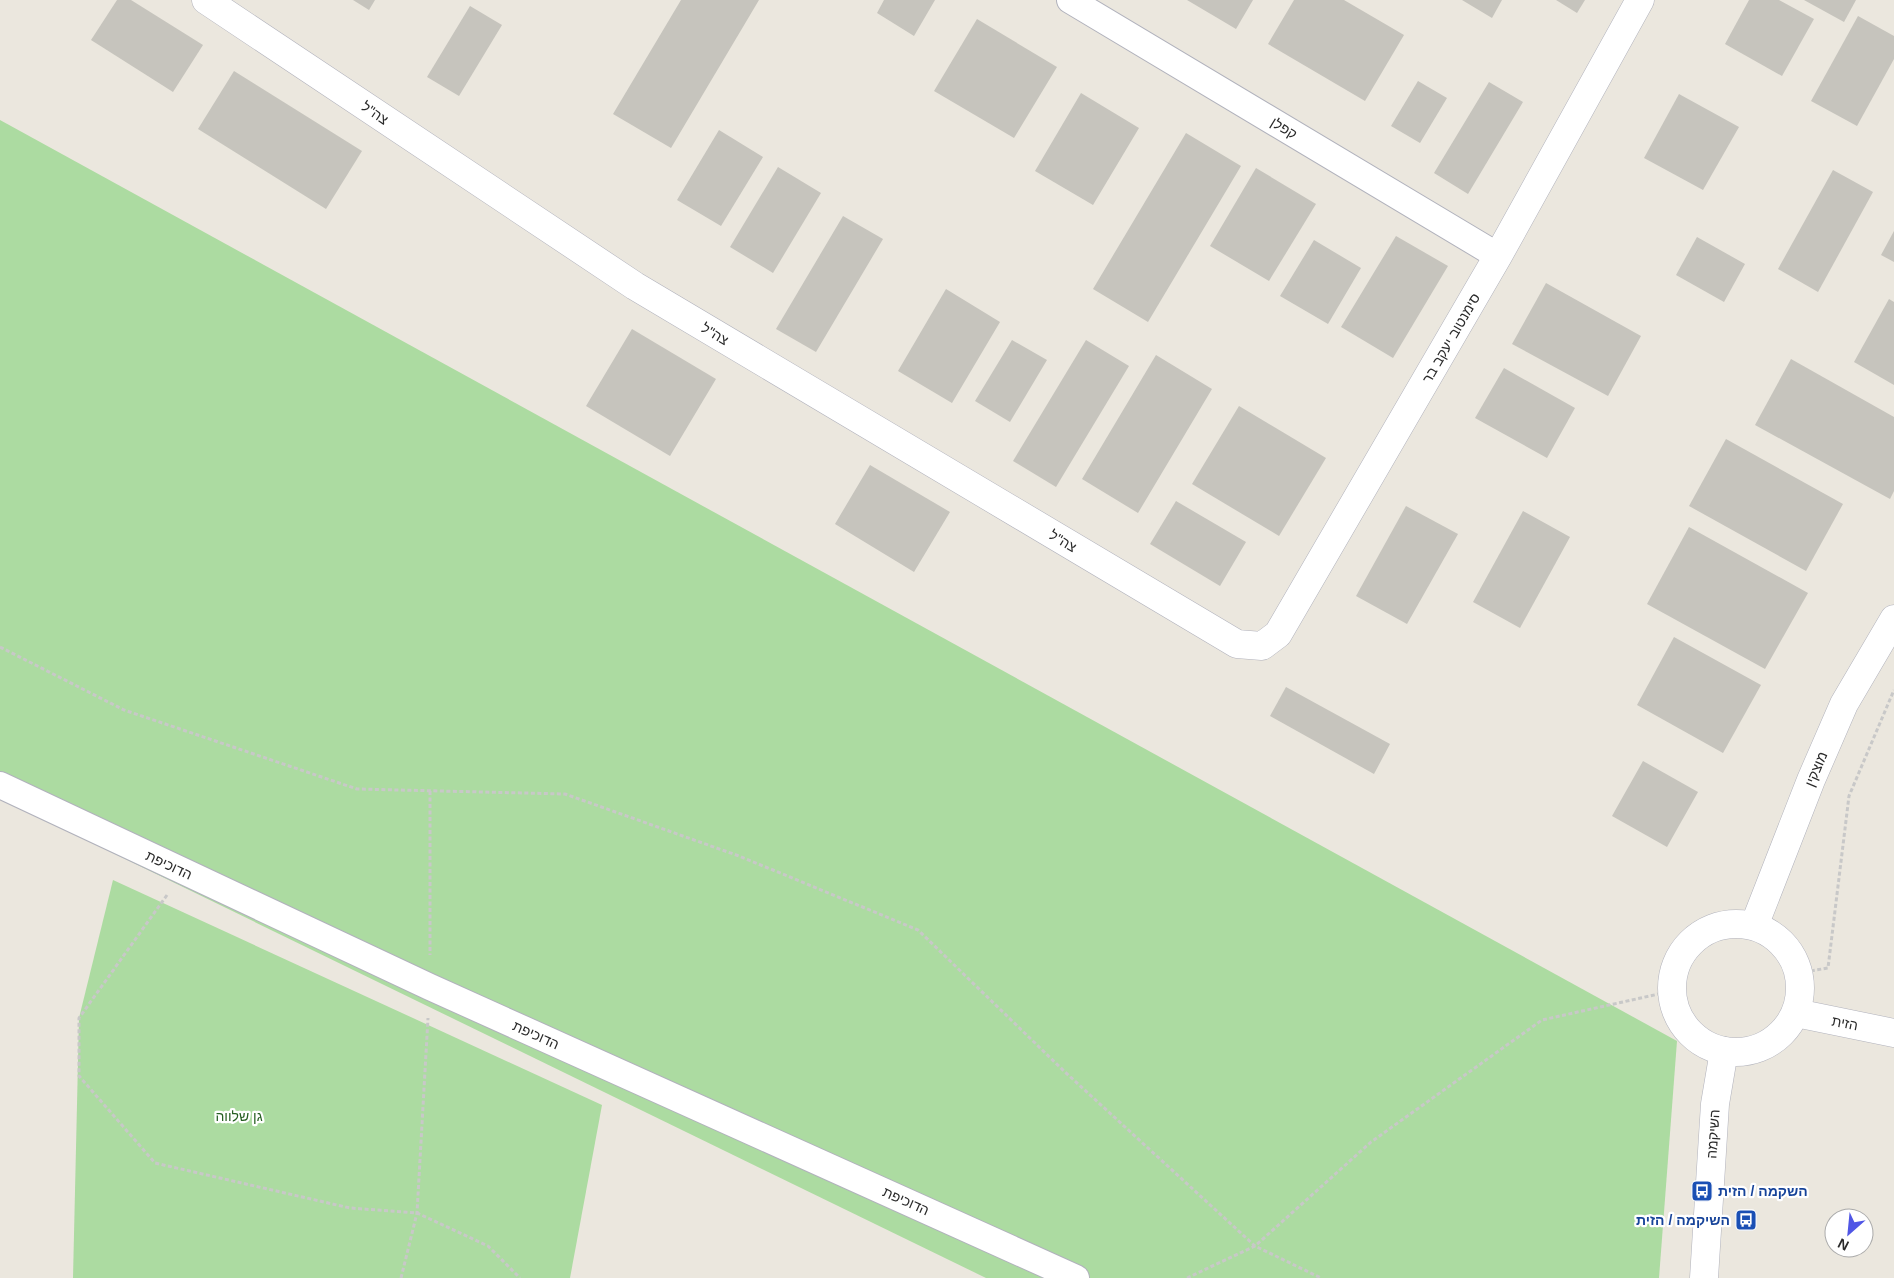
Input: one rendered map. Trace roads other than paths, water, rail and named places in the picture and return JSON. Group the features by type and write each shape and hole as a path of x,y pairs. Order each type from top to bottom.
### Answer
{"street":[{"name":"צה\"ל","path":"206,0 635,286 1237,644"},
{"name":"קפלן","path":"1070,0 1498,256"},
{"name":"סימנטוב יעקב בר","path":"1237,644 1262,646 1278,634 1498,256 1640,0"},
{"name":"מוצקין","path":"1754,926 1811,780 1844,704 1894,619"},
{"name":"הדוכיפת","path":"0,785 430,987 1076,1278"},
{"path":"1736,924 1754,926 1774,936 1794,959 1801,984 1796,1013 1779,1037 1758,1050 1731,1053 1708,1046 1683,1025 1676,1012 1672,991 1673,975 1681,954 1692,941 1711,929 1736,924"},
{"name":"הזית","path":"1796,1013 1894,1033"},
{"name":"השיקמה","path":"1704,1278 1715,1104 1724,1051"}],"place":[{"name":"השקמה / הזית","path":"1702,1191"},
{"name":"השיקמה / הזית","path":"1746,1220"}],"park label":[{"name":"גן שלווה","path":"239,1116"}]}
